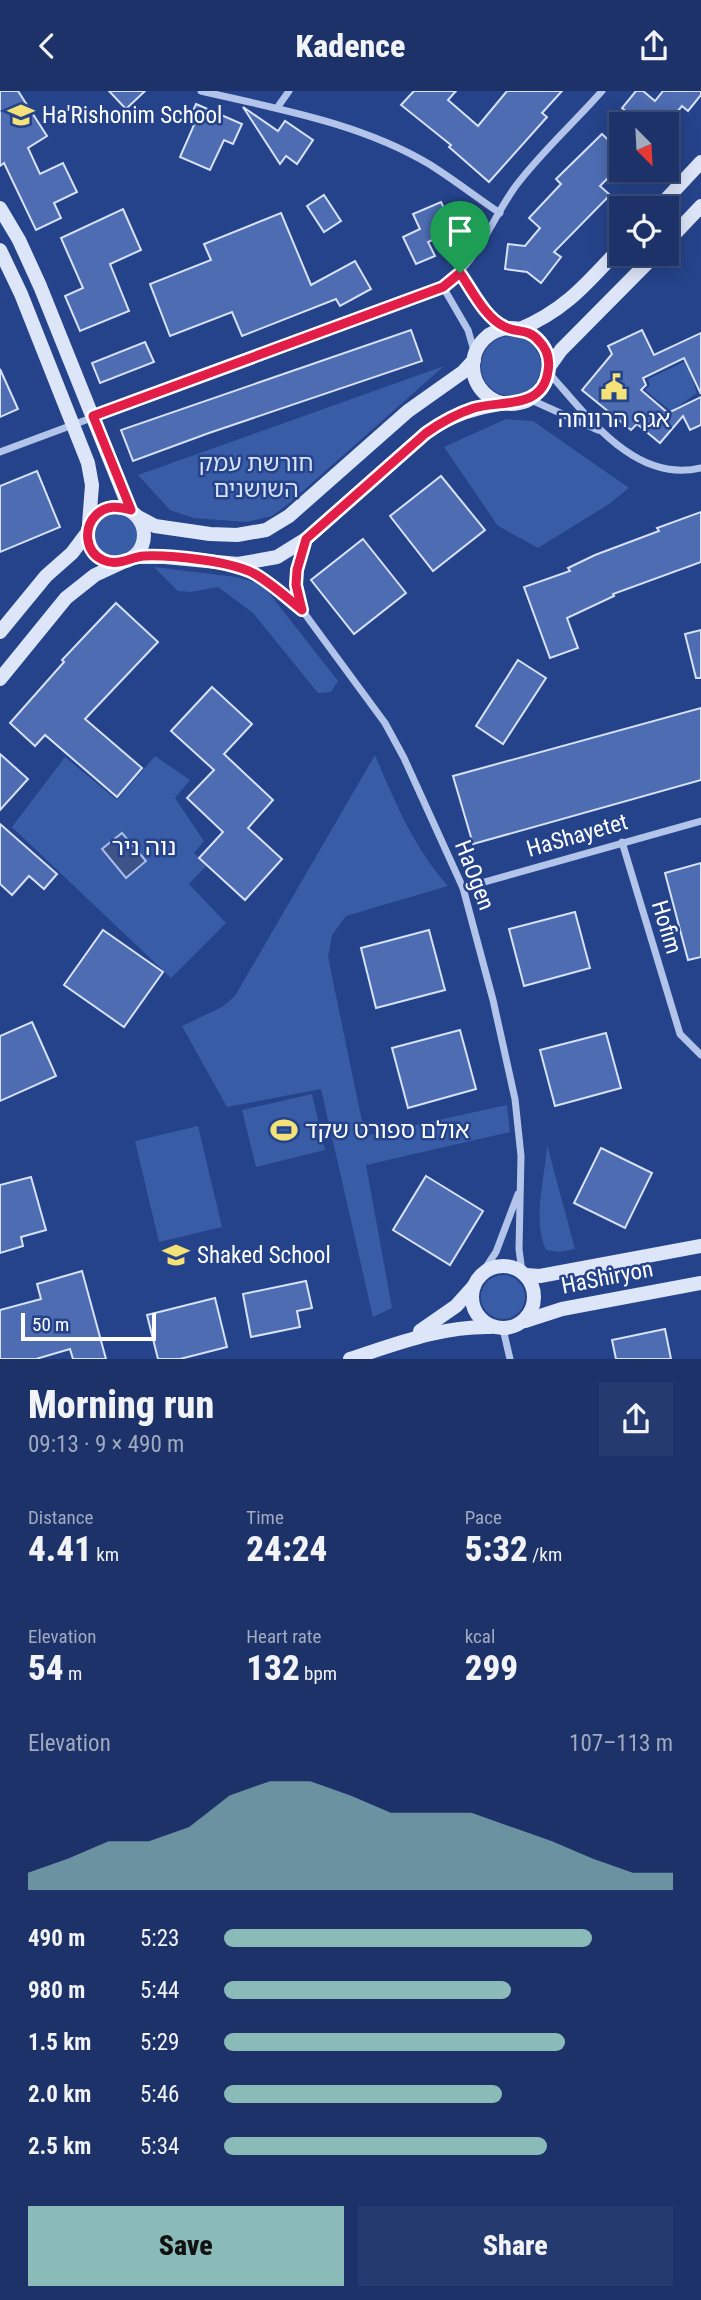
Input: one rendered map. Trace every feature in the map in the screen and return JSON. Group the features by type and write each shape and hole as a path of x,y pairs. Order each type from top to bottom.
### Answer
{"street":[{"path":"201,91 322,120 369,136 428,164 500,213"},
{"path":"277,108 289,91"},
{"path":"0,452 443,287 474,257 513,190 534,164 602,91"},
{"path":"669,196 701,162"},
{"path":"679,229 701,206"},
{"path":"0,208 19,240 40,286 144,535 142,545 129,559 95,575 66,598 0,679"},
{"path":"0,250 21,294 88,463 92,485 88,529 93,552 100,559 114,563 129,559 165,557 224,563 258,562 277,557 306,539 442,422 471,409 520,403 529,399 542,388 561,350 644,266"},
{"path":"0,632 46,576 72,553 102,510 121,507 155,526 237,535 266,530 289,516 408,411 463,372 487,337 538,321 567,303 609,259"},
{"path":"460,273 482,305 513,329 535,337 543,345 549,370 602,432 643,463 668,469 701,468"},
{"path":"443,287 473,341 474,372 481,389 490,397 507,403"},
{"path":"529,399 602,432"},
{"name":"HaOgen","path":"302,610 296,585 297,570 306,539"},
{"name":"HaOgen","path":"224,563 254,573 302,610 385,723 404,758 463,888 493,1000 515,1099 521,1156 519,1249 524,1274"},
{"name":"HaShayetet","path":"463,888 701,821"},
{"name":"Hofim","path":"622,842 680,1034 701,1055"},
{"name":"HaOgen","path":"477,1280 496,1252 521,1187"},
{"name":"HaShiryon","path":"524,1274 540,1276 701,1246"},
{"path":"350,1359 443,1330 514,1327 530,1313 535,1299 534,1289 524,1274 513,1268 492,1268 477,1280 456,1306 400,1343"},
{"path":"477,1280 472,1295 474,1310 480,1318 498,1328 510,1359"},
{"name":"HaShiryon","path":"523,1321 562,1308 701,1283"}],"green space":[{"path":"511,336 528,341 536,349 541,366 536,383 528,391 511,396 494,391 486,383 481,366 486,349 494,341"},
{"path":"686,361 697,393 671,411 645,390 650,385 648,379"},
{"name":"חורשת עמק השושנים","path":"444,366 272,516 247,522 193,518 170,510 138,475"},
{"path":"506,419 533,421 629,488 609,504 538,548 498,526 444,447"},
{"path":"116,510 134,517 141,535 134,553 116,560 98,553 91,535 98,517"},
{"path":"154,567 236,577 262,584 338,681 331,692 318,693 253,613 218,587 191,592 178,591"},
{"path":"375,755 415,840 448,886 346,916 332,935 328,957 365,1136 507,1105 510,1132 366,1165 392,1308 373,1317 321,1089 227,1107 182,1026 222,1007 235,996"},
{"path":"155,756 190,780 175,798 204,841 194,853 207,865 189,884 226,923 171,978 12,827 65,757 117,800"},
{"name":"אולם ספורט שקד","path":"312,1094 325,1150 256,1167 242,1110"},
{"path":"198,1126 222,1227 159,1242 135,1141"},
{"path":"547,1145 575,1249 558,1252 546,1250 542,1238 540,1198"},
{"path":"503,1275 519,1281 525,1297 519,1313 503,1319 487,1313 481,1297 487,1281"}],"shaded area":[{"path":"122,833 146,861 126,878 102,849"}],"building":[{"path":"0,91 18,91 47,136 28,148 40,174 63,163 77,192 54,203 61,218 36,230 4,163 0,166"},
{"path":"109,91 145,91 126,109"},
{"path":"414,91 456,91 448,100 478,126 507,91 562,91 542,113 547,117 489,182 449,147 451,145 401,105"},
{"path":"636,91 643,91 655,101 663,91 701,91 701,95 688,111 682,106 677,112 627,112 622,108"},
{"path":"196,104 242,124 233,144 224,140 210,170 180,157 194,125 188,122"},
{"path":"243,107 278,131 285,121 313,140 297,164 286,156 280,164"},
{"path":"602,134 609,141 609,177 600,186 610,195 554,252 561,257 541,283 527,272 505,269 508,244 525,246 540,228 529,218 561,184 556,179"},
{"path":"324,195 341,221 324,232 307,206"},
{"path":"441,202 454,230 428,242 435,256 416,264 403,237 420,229 413,214"},
{"path":"123,209 141,250 110,264 129,311 80,331 65,296 83,288 61,238"},
{"path":"281,213 311,285 355,261 371,289 340,306 336,299 242,336 232,312 170,336 150,284 211,260 204,244"},
{"path":"411,330 422,361 133,461 121,430"},
{"name":"אגף הרווחה","path":"642,330 654,355 701,333 701,394 684,358 643,378 646,385 641,390 668,413 701,397 701,425 690,430 683,416 660,443 637,424 631,430 582,390 612,354 608,346"},
{"path":"145,342 154,362 100,383 92,363"},
{"path":"0,369 18,409 0,417"},
{"path":"37,471 60,527 0,552 0,486"},
{"path":"441,476 485,530 433,571 390,516"},
{"path":"701,512 701,562 613,594 614,596 567,618 578,648 550,658 524,587 570,571 568,568 595,555"},
{"path":"363,539 406,593 354,634 311,580"},
{"path":"116,603 158,642 85,719 142,768 117,797 45,735 35,746 10,723 64,662 62,660"},
{"path":"701,630 701,678 696,678 685,634"},
{"path":"518,660 546,678 503,744 476,726"},
{"path":"212,687 252,724 224,754 273,800 248,828 282,859 245,900 199,858 223,832 187,798 214,770 171,731"},
{"path":"701,708 701,780 473,844 453,776"},
{"path":"0,754 28,779 0,810"},
{"path":"0,824 57,874 44,889 29,876 12,895 0,884"},
{"path":"701,863 701,957 688,960 665,873"},
{"path":"575,912 590,968 524,986 509,929"},
{"path":"103,930 163,972 124,1027 64,985"},
{"path":"429,930 445,990 376,1008 361,948"},
{"path":"32,1022 56,1076 0,1101 0,1036"},
{"path":"460,1030 476,1089 408,1108 392,1048"},
{"path":"606,1033 621,1088 555,1106 540,1050"},
{"path":"601,1148 652,1173 625,1228 574,1203"},
{"path":"426,1176 483,1211 450,1265 393,1230"},
{"path":"31,1177 46,1230 21,1237 23,1246 0,1253 0,1185"},
{"path":"82,1271 106,1359 73,1359 70,1349 36,1359 0,1359 0,1310 41,1299 37,1284"},
{"path":"306,1281 312,1308 297,1311 300,1327 251,1337 243,1294"},
{"path":"215,1298 227,1347 180,1359 158,1359 147,1315"},
{"path":"665,1329 671,1359 616,1359 612,1340"}],"place":[{"name":"Ha'Rishonim School","path":"21,115"},
{"name":"אגף הרווחה","path":"614,387"},
{"name":"אולם ספורט שקד","path":"284,1130"},
{"name":"Shaked School","path":"176,1255"}],"district":[{"name":"נוה ניר","path":"144,847"}],"route":[{"path":"460,273 494,318 507,328 525,331 539,341 546,350 549,361 546,381 533,397 525,401 471,409 442,422 306,539 297,570 296,585 302,610 254,573 224,563 147,556 114,563 100,559 93,552 87,533 94,516 111,507 131,510 93,416 443,287 460,273"}]}
